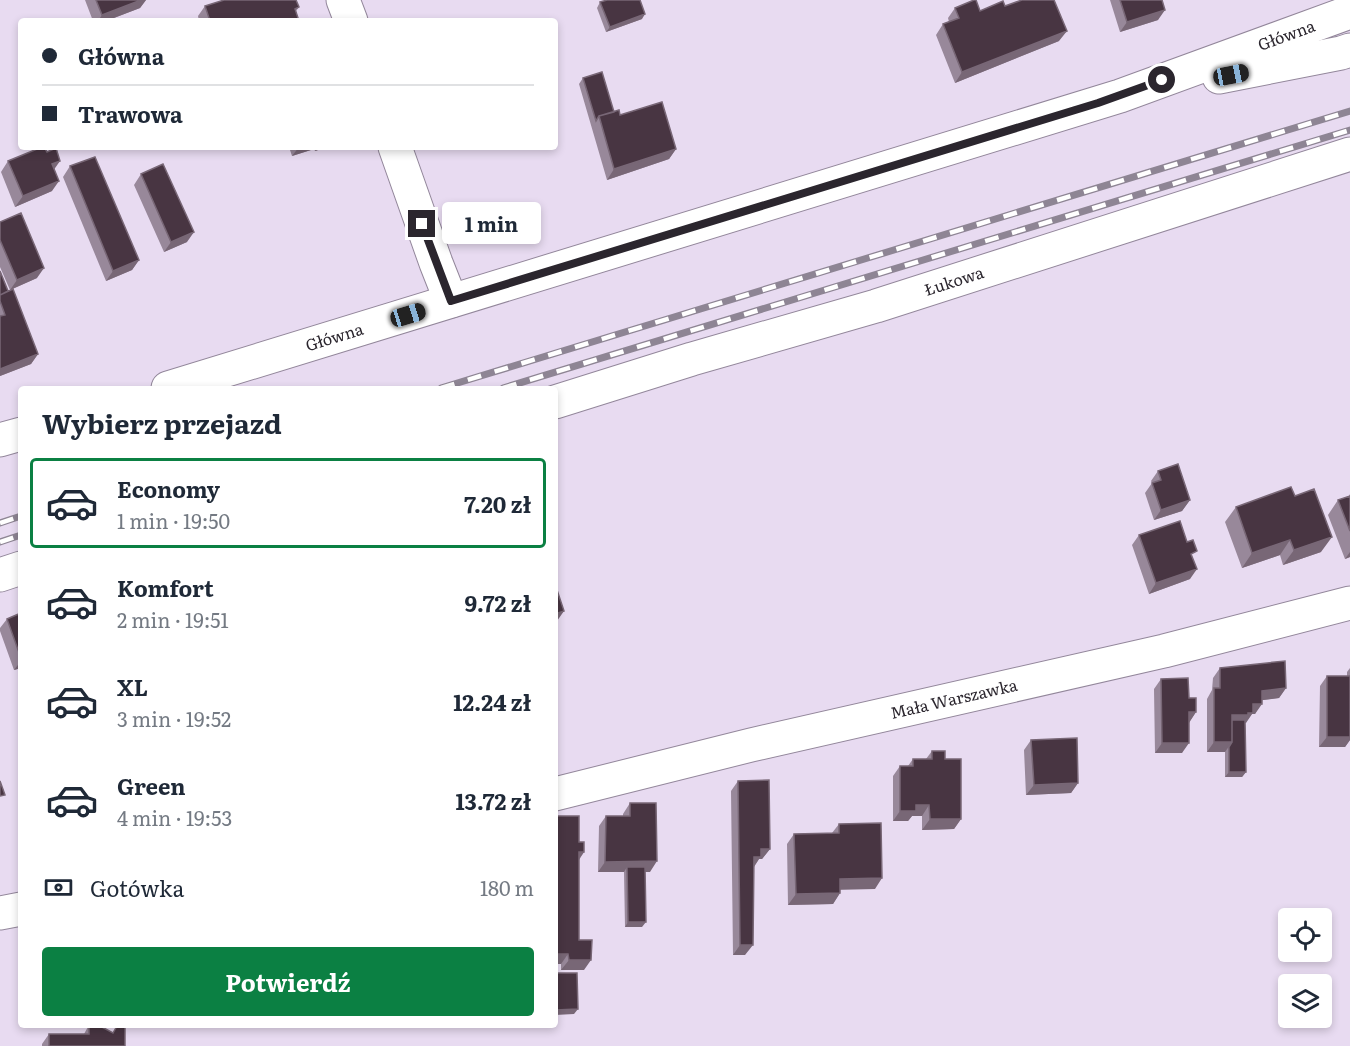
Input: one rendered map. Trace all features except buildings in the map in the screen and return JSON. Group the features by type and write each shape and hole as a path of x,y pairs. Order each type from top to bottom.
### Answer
{"street":[{"path":"343,0 350,18"},
{"name":"Główna","path":"175,386 1120,96 1350,12"},
{"name":"Główna","path":"1120,96 1347,52"},
{"path":"396,150 451,301"},
{"name":"Łukowa","path":"558,401 692,359 876,306 1350,154"},
{"path":"0,440 18,435"},
{"path":"0,575 18,569"},
{"name":"Mała Warszawka","path":"558,793 751,745 1164,651 1350,603"},
{"path":"0,913 18,910"}],"railway":[{"path":"448,386 1350,111"},
{"path":"510,386 1350,130"},
{"path":"0,523 18,517"},
{"path":"0,542 18,536"}],"route":[{"path":"422,224 451,301 1098,103 1162,80"}]}
